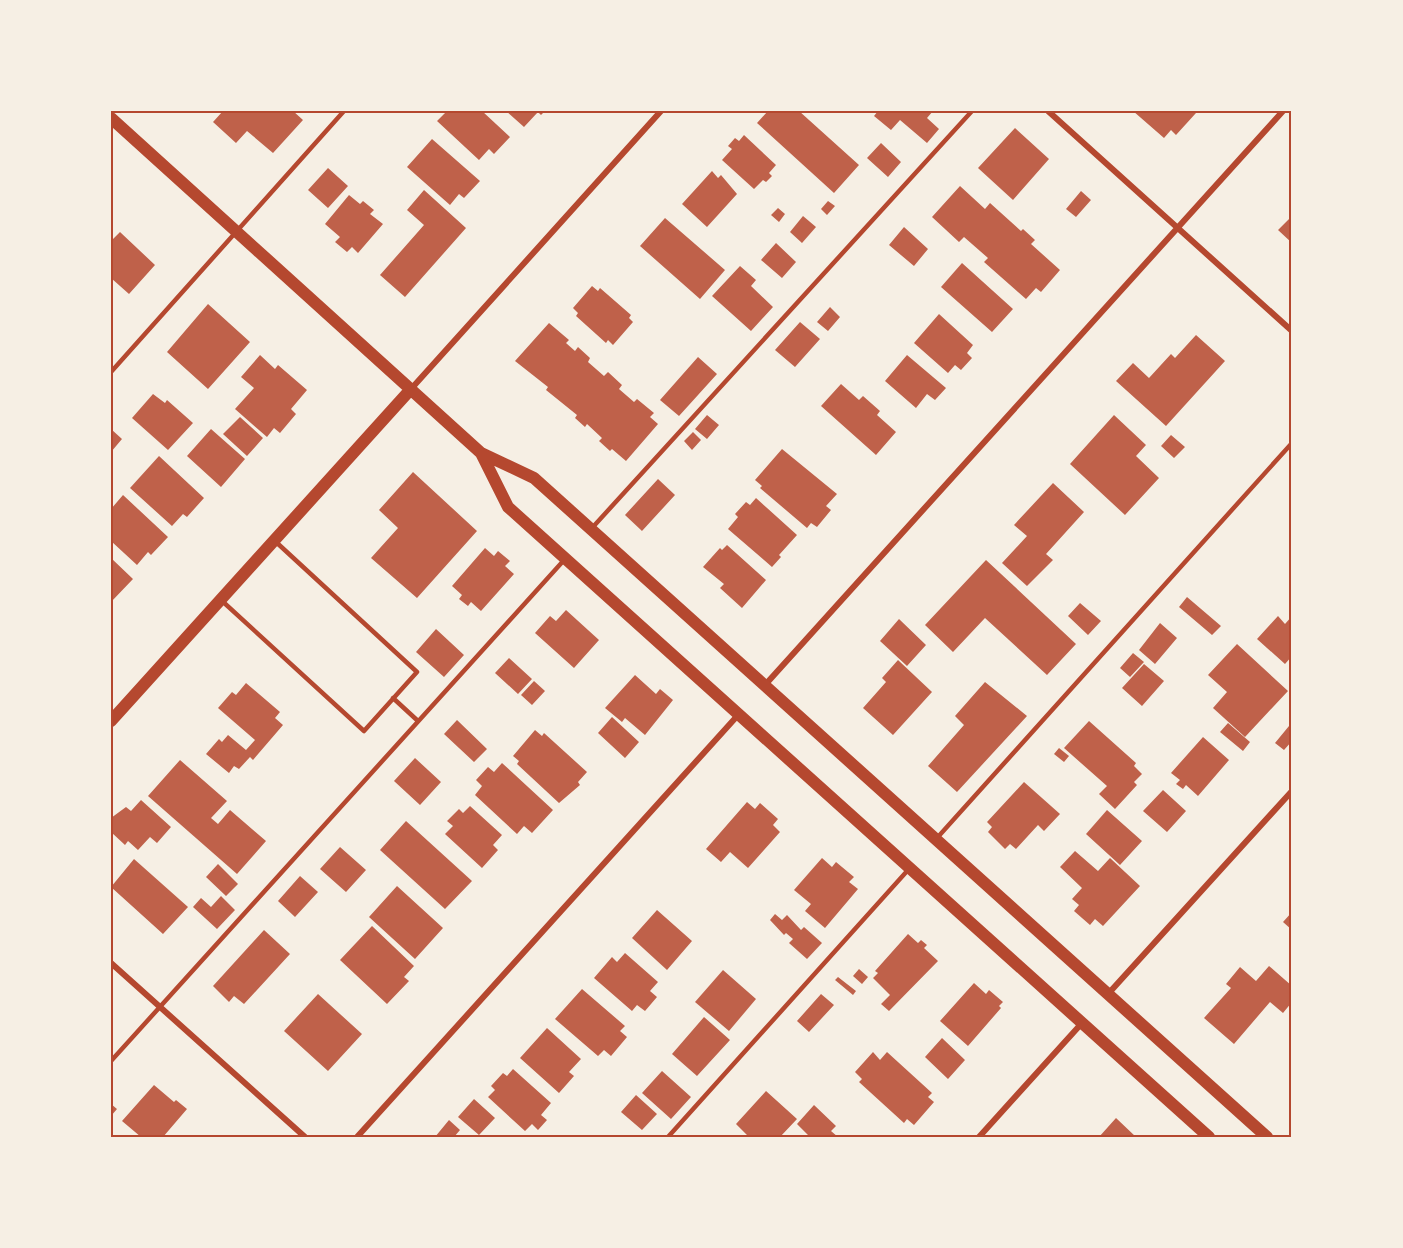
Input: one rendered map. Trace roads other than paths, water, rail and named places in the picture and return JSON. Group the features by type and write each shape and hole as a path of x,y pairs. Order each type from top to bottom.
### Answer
{"main road":[{"path":"111,118 481,453 534,478 1267,1137"},
{"path":"111,721 411,389"},
{"path":"481,453 508,507 1082,1023 1195,1128 1209,1137"}],"street":[{"path":"411,389 661,111"},
{"path":"1048,111 1292,331"},
{"path":"764,686 1283,111"},
{"path":"357,1137 739,714"},
{"path":"1108,994 1292,791"},
{"path":"111,963 305,1137"},
{"path":"979,1137 1082,1023"}],"lane":[{"path":"111,372 344,111"},
{"path":"591,530 972,111"},
{"path":"936,839 1292,443"},
{"path":"221,599 364,731 417,672 274,540"},
{"path":"111,1061 565,559"},
{"path":"393,698 418,721"},
{"path":"668,1137 910,868"}]}
